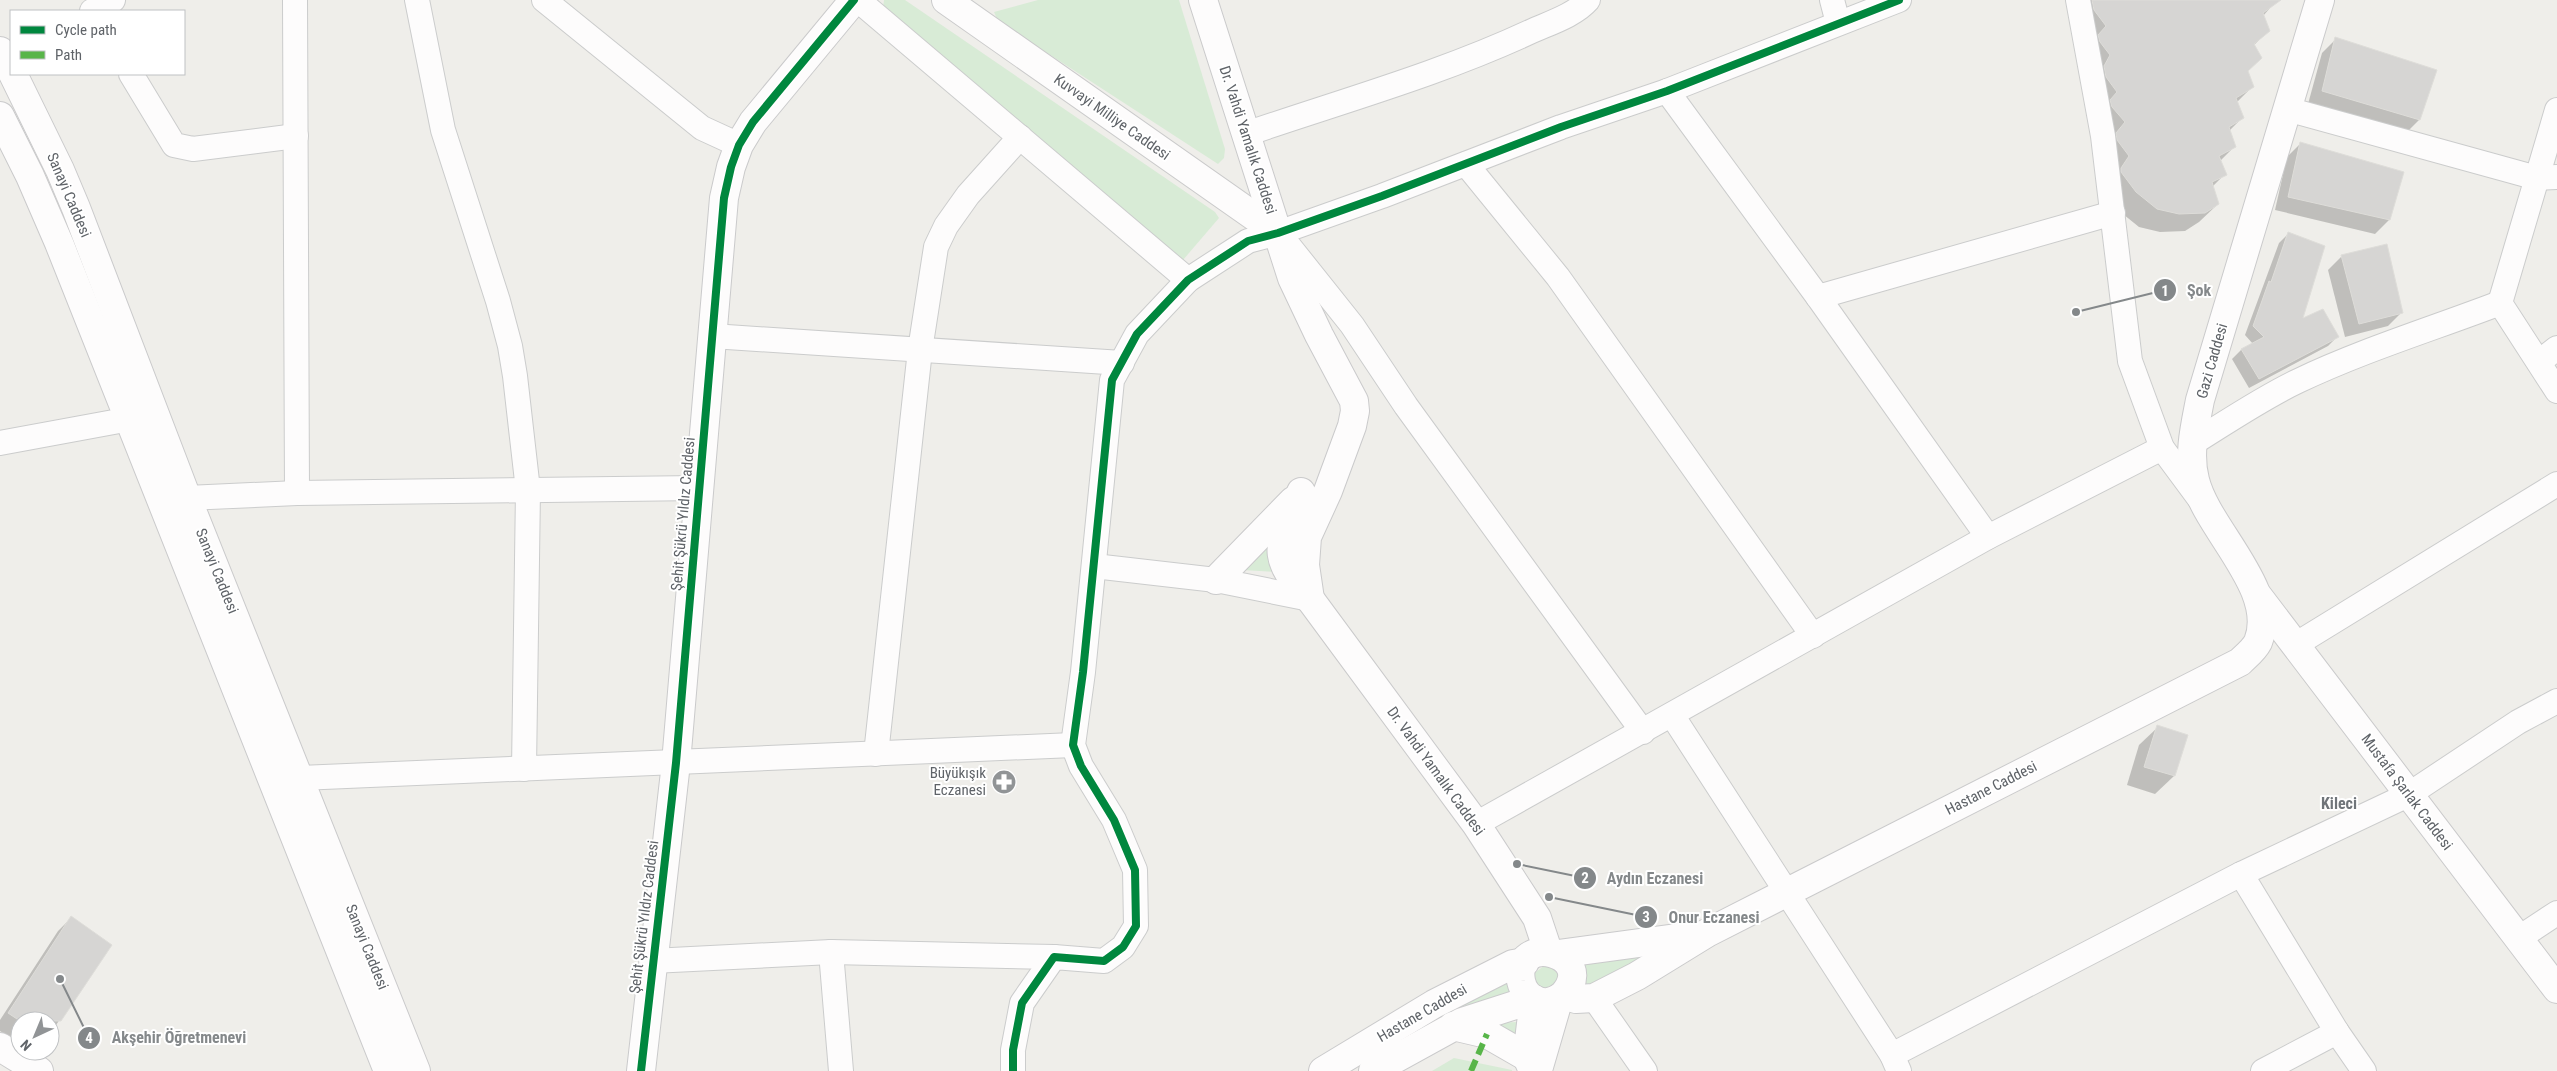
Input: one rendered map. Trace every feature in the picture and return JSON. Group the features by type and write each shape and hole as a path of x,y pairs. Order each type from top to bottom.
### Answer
{"main road":[{"name":"Şehit Şükrü Yıldız Caddesi","path":"641,1071 676,763 724,198 731,167 739,145 771,98 856,0"},
{"name":"Kuvvayi Milliye Caddesi","path":"946,0 1278,233"},
{"name":"Dr. Vahdi Yamalık Caddesi","path":"1203,0 1292,278 1319,335 1354,400 1355,411 1352,426 1328,491 1307,537 1305,565 1310,599"},
{"name":"Gazi Caddesi","path":"2256,640 2257,594 2247,574 2202,501 2195,479 2192,458 2193,443 2200,400 2320,0"},
{"name":"Sanayi Caddesi","path":"14,75 76,208 187,498 416,1071"},
{"name":"Sanayi Caddesi","path":"3,128 49,218 388,1071"},
{"name":"Dr. Vahdi Yamalık Caddesi","path":"1216,580 1301,492 1344,444"},
{"name":"Dr. Vahdi Yamalık Caddesi","path":"1301,492 1280,551 1282,563 1476,824 1537,918 1544,956"},
{"name":"Mustafa Şarlak Caddesi","path":"2257,594 2557,989"},
{"path":"2256,640 2295,645"},
{"name":"Hastane Caddesi","path":"1373,1071 1453,1026 1477,1015 1552,998 1594,998 1707,933 2240,662 2256,640"},
{"name":"Hastane Caddesi","path":"1323,1071 1434,1004 1513,964 1544,956 1707,933"},
{"path":"1453,1026 1487,1034 1532,1066 1552,998 1570,986 1572,976 1566,961 1544,956 1521,972 1521,982 1526,992 1552,998"},
{"path":"0,1047 39,1071"}],"street":[{"path":"95,10 113,0"},
{"path":"295,0 297,493"},
{"path":"417,0 443,130 498,301 510,346 528,490 524,769"},
{"path":"544,0 702,128 739,145"},
{"path":"856,0 1188,280"},
{"path":"1246,134 1438,69 1507,43 1557,20 1583,6 1588,0"},
{"path":"1832,0 1838,23"},
{"path":"652,962 831,952 1054,957 1104,961 1123,947 1136,926 1135,870 1114,820 1081,766 1073,746 1094,566 1112,380 1137,334 1188,280 1248,241 1278,233 1667,91 1899,0"},
{"path":"2078,0 2103,136 2130,362 2162,448 2202,501"},
{"path":"132,75 174,145 193,149 296,136"},
{"path":"1667,91 1818,297 1988,538"},
{"path":"2287,109 2547,177"},
{"path":"2193,443 2296,382 2382,345 2438,327 2500,303 2547,177 2557,110"},
{"path":"876,754 920,350 936,247 946,226 968,195 1020,137"},
{"path":"1466,164 1558,277 1813,636"},
{"path":"1818,297 2112,213"},
{"path":"1278,233 1352,326 1406,406 1643,732"},
{"path":"2500,303 2548,355 2557,391"},
{"path":"712,336 1122,363"},
{"path":"0,443 130,419"},
{"path":"1476,824 1988,538 2162,448"},
{"path":"2295,645 2557,484"},
{"path":"187,498 297,493 699,488"},
{"path":"1094,566 1216,580 1310,599"},
{"path":"1672,715 1788,892 1896,1063 2241,874 2408,794 2518,722 2557,701"},
{"path":"300,778 1073,746"},
{"path":"2241,874 2337,1032 2364,1071"},
{"path":"2519,938 2557,913"},
{"path":"831,952 842,1071"},
{"path":"1013,1071 1013,1050 1022,1003 1054,957"},
{"path":"1594,998 1645,1071"},
{"path":"2263,1071 2337,1032"}],"green space":[{"path":"884,0 905,0 1215,212 1219,218 1183,260 883,8"},
{"path":"1038,0 1179,0 1225,149 1224,158 1218,164 998,21 994,12"},
{"path":"1277,532 1277,572 1242,570"},
{"path":"1678,942 1583,988 1575,958"},
{"path":"1544,966 1553,968 1559,976 1557,989 1537,990 1533,974"},
{"path":"1512,971 1515,996 1474,1003 1436,1017"},
{"path":"1519,1022 1519,1037 1487,1023"},
{"path":"1454,1058 1512,1070 1512,1071 1432,1071"}],"building":[{"path":"2092,0 2281,0 2263,13 2270,31 2254,44 2262,58 2248,71 2254,87 2236,98 2244,118 2229,127 2236,147 2219,156 2227,175 2212,182 2219,204 2205,213 2179,214 2157,209 2136,192 2121,172 2121,168 2129,156 2117,140 2116,133 2125,122 2112,107 2110,100 2117,92 2106,77 2104,66 2110,55 2100,42 2098,35 2106,26 2094,10"},
{"path":"2335,37 2437,70 2420,120 2322,91"},
{"path":"2300,142 2404,172 2390,220 2288,197"},
{"path":"2288,232 2325,246 2303,318 2323,309 2339,337 2259,379 2241,349 2264,337 2253,326 2269,281 2271,282"},
{"path":"2387,244 2403,313 2359,324 2341,255"},
{"path":"2157,725 2188,735 2175,776 2144,767"},
{"path":"71,916 112,945 61,1021 60,1011 10,1011 10,1014 8,1013"}],"marked path":[{"path":"1471,1071 1487,1034"}],"cycle path":[{"path":"641,1071 676,763 724,198 731,167 739,145 753,122 854,0"},
{"path":"1013,1071 1013,1050 1022,1003 1054,957 1104,961 1123,947 1136,926 1135,870 1114,820 1081,766 1073,745 1083,672 1112,380 1137,334 1188,280 1248,241 1278,233 1382,196 1561,127 1667,91 1899,0"}],"place":[{"name":"Şok","path":"2076,312"},
{"name":"Büyükışık Eczanesi","path":"1004,782"},
{"name":"Aydın Eczanesi","path":"1517,864"},
{"name":"Onur Eczanesi","path":"1549,897"},
{"name":"Akşehir Öğretmenevi","path":"60,979"}],"district":[{"name":"Kileci","path":"2339,803"}]}
